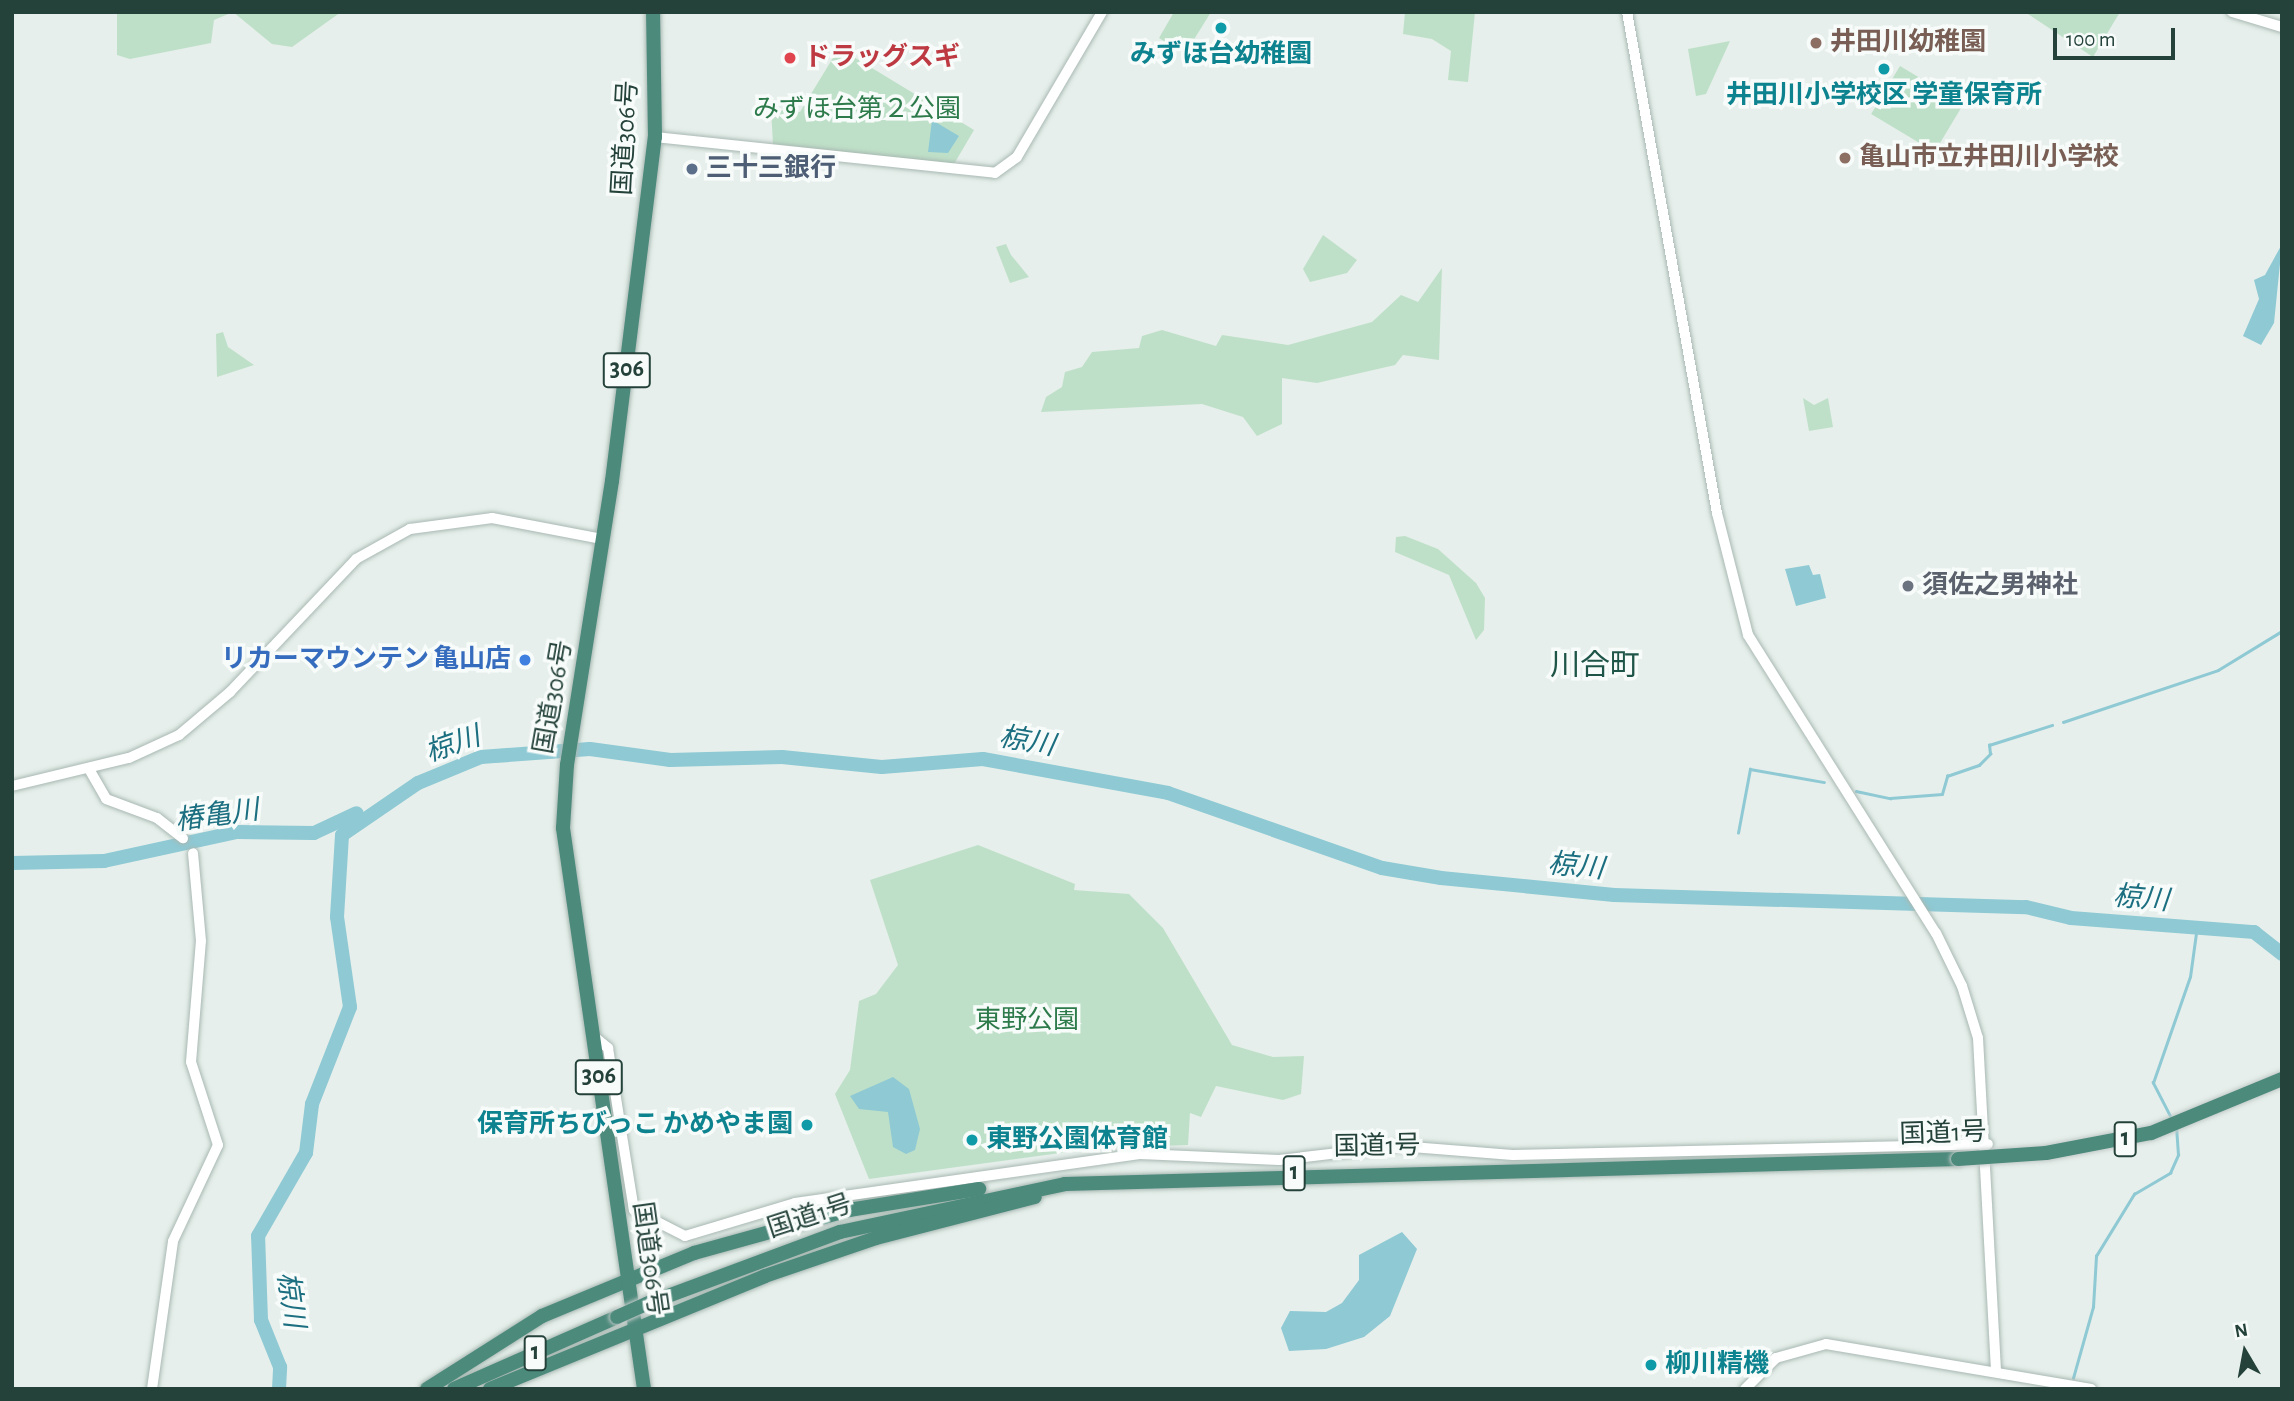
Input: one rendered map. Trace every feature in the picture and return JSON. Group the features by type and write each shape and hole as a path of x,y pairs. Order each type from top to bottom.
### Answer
{"highway":[{"name":"国道306号","path":"644,1389 625,1278 563,828 567,765 602,539 655,137 653,12"},
{"name":"国道1号","path":"454,1389 649,1303 840,1232 1036,1188 1101,1181 1958,1158 2046,1153 2151,1133 2282,1079"},
{"path":"490,1389 876,1238 1101,1181"},
{"path":"426,1389 514,1331 625,1278 849,1210 1000,1186 1036,1188"}],"street":[{"path":"655,137 995,173 1017,157 1102,12"},
{"path":"1627,12 1739,607 1769,676 1936,933 1978,1038 1988,1144 1996,1371"},
{"path":"2232,12 2282,27"},
{"path":"12,786 89,769 154,748 201,718 338,575 387,538 471,517 602,539"},
{"path":"89,769 106,799 157,818 183,838"},
{"path":"152,1389 173,1241 218,1145 191,1062 201,941 193,853"},
{"path":"592,1035 608,1048 634,1210 694,1236 795,1203 1140,1154 1279,1160 1399,1146 1513,1155 1988,1144"},
{"path":"1745,1389 1776,1358 1818,1344 1996,1371 2091,1389"}],"green space":[{"path":"117,12 233,12 214,20 211,43 130,59 117,55"},
{"path":"233,12 341,12 292,47 272,44"},
{"path":"1174,12 1211,12 1185,54 1159,38"},
{"path":"1405,12 1475,12 1468,82 1448,80 1451,51 1432,39 1403,34"},
{"path":"2025,12 2120,12 2093,57"},
{"path":"1730,41 1706,94 1696,96 1688,49"},
{"name":"みずほ台第２公園","path":"839,48 974,130 954,164 773,144 771,109 800,112"},
{"path":"1900,66 1963,104 1935,152 1871,114"},
{"path":"1323,235 1357,260 1347,273 1310,282 1303,269"},
{"path":"1006,244 1011,255 1029,277 1010,283 996,247"},
{"path":"1442,268 1439,360 1403,355 1395,365 1317,383 1282,378 1282,424 1257,436 1243,417 1202,404 1041,412 1046,397 1062,387 1065,372 1082,367 1092,352 1139,348 1142,336 1162,330 1216,346 1222,335 1288,345 1372,322 1401,295 1418,302"},
{"path":"223,332 228,347 254,365 217,377 216,334"},
{"path":"1803,398 1814,405 1828,398 1833,427 1809,431"},
{"path":"1405,536 1438,549 1476,583 1485,598 1484,630 1476,640 1449,575 1395,552 1396,537"},
{"name":"東野公園","path":"978,845 1075,884 1074,890 1129,894 1163,928 1232,1045 1273,1057 1304,1056 1301,1094 1283,1100 1216,1086 1201,1117 1190,1113 1188,1145 1097,1148 869,1179 835,1094 850,1070 859,1001 876,994 898,965 870,880"}],"water":[{"path":"932,120 959,136 948,153 928,152"},
{"path":"2282,244 2274,323 2261,345 2243,336 2259,299 2254,280 2265,275"},
{"path":"1809,565 1813,575 1820,574 1826,598 1796,606 1785,569"},
{"path":"893,1077 909,1089 920,1129 915,1150 906,1154 893,1147 888,1112 859,1109 850,1096"},
{"path":"1402,1232 1417,1249 1390,1316 1364,1337 1326,1349 1289,1351 1281,1328 1290,1311 1326,1312 1342,1303 1359,1280 1359,1255"}],"waterway":[{"path":"2063,722 2218,670 2282,631"},
{"path":"1856,791 1890,798 1942,794 1947,776 1979,765 1990,754 1989,745 2052,725"},
{"name":"椋川","path":"279,1389 280,1367 261,1320 258,1236 306,1153 312,1104 350,1007 337,917 342,835 418,783 481,757 590,749 670,760 782,757 882,767 983,759 1168,793 1382,868 1441,878 1614,895 2026,907 2071,918 2254,932 2282,954"},
{"path":"1738,833 1750,769 1824,782"},
{"name":"椿亀川","path":"12,863 104,861 237,832 314,833 357,813"},
{"path":"2172,1120 2153,1083 2190,977 2197,926"},
{"path":"2073,1378 2093,1307 2096,1256 2134,1194 2170,1173 2178,1155 2176,1129"}],"place":[{"name":"みずほ台幼稚園","path":"1221,28"},
{"name":"井田川幼稚園","path":"1816,43"},
{"name":"ドラッグスギ","path":"790,58"},
{"name":"井田川小学校区 学童保育所","path":"1884,69"},
{"name":"亀山市立井田川小学校","path":"1845,158"},
{"name":"三十三銀行","path":"692,169"},
{"name":"須佐之男神社","path":"1908,586"},
{"name":"リカーマウンテン 亀山店","path":"525,660"},
{"name":"保育所ちびっこ かめやま園","path":"807,1125"},
{"name":"東野公園体育館","path":"972,1140"},
{"name":"柳川精機","path":"1651,1365"}],"district":[{"name":"川合町","path":"1595,666"}]}
